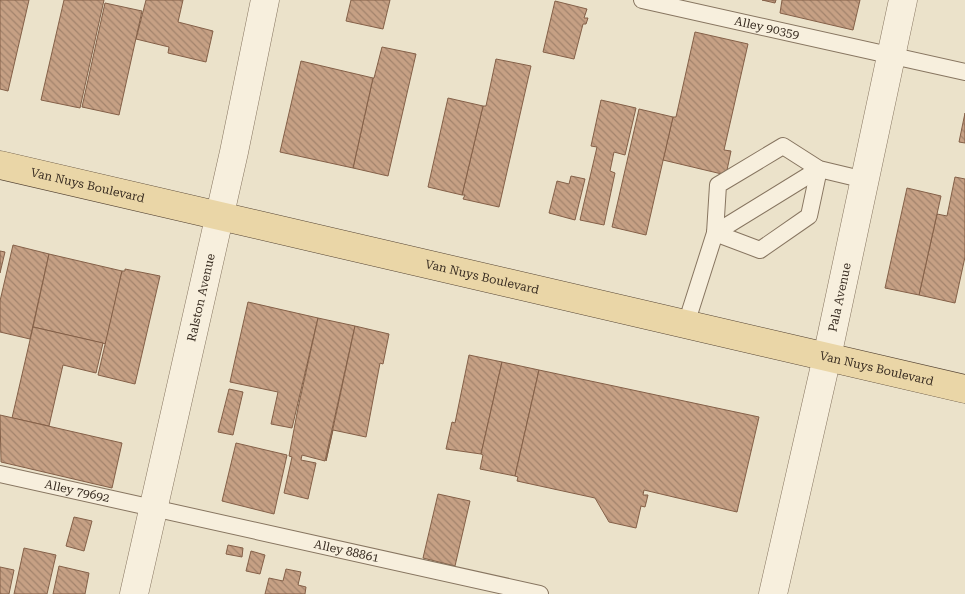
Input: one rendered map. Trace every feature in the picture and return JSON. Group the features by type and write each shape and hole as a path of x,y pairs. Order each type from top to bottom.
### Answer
{"main road":[{"name":"Van Nuys Boulevard","path":"0,165 965,389"}],"street":[{"name":"Ralston Avenue","path":"134,594 220,215 266,0"},
{"name":"Pala Avenue","path":"773,594 827,357 903,0"}],"lane":[{"name":"Alley 90359","path":"642,0 965,72"},
{"path":"686,324 715,233 718,185 784,146 819,169 865,180"},
{"path":"715,233 819,169"},
{"path":"715,233 760,250 809,216 819,169"},
{"name":"Alley 79692","path":"0,474 152,509"},
{"name":"Alley 88861","path":"152,509 540,594"}],"building":[{"path":"0,0 29,0 8,91 0,89"},
{"path":"64,0 104,0 80,108 41,100"},
{"path":"146,0 183,0 178,22 213,31 206,62 168,53 169,47 136,39"},
{"path":"351,0 390,0 383,29 346,21"},
{"path":"762,0 776,0 775,3"},
{"path":"782,0 860,0 853,30 780,13"},
{"path":"555,1 587,9 584,18 588,18 586,24 583,24 574,59 543,52"},
{"path":"105,3 142,11 119,115 82,107"},
{"path":"695,32 748,44 724,150 731,151 726,175 663,160 673,117 676,117"},
{"path":"382,47 416,54 388,176 353,168 373,78"},
{"path":"496,59 531,66 499,207 463,199 465,195 462,195 483,106 486,106"},
{"path":"301,61 373,78 353,168 280,152"},
{"path":"448,98 483,106 462,195 428,187"},
{"path":"601,100 636,108 625,155 614,152 610,171 615,173 604,225 580,220 597,147 591,146"},
{"path":"639,109 673,117 646,235 612,227"},
{"path":"965,113 965,143 959,142"},
{"path":"571,176 585,179 575,220 549,213 557,181 569,184"},
{"path":"955,177 965,179 965,257 955,303 919,295 937,214 947,216"},
{"path":"907,188 941,196 919,295 885,288"},
{"path":"13,245 49,254 30,339 0,332 0,301"},
{"path":"0,251 5,252 0,273"},
{"path":"49,254 122,271 106,344 33,327"},
{"path":"125,269 160,276 135,384 98,375 122,271 125,271"},
{"path":"248,302 318,318 292,428 271,424 278,392 230,382"},
{"path":"318,318 355,326 325,461 302,455 301,460 316,463 308,499 284,493 292,457 289,456 298,408"},
{"path":"355,326 389,334 383,364 380,363 366,437 333,430 326,461"},
{"path":"33,327 103,343 96,373 63,365 49,426 12,418"},
{"path":"469,355 502,362 481,454 446,449 452,422 455,423"},
{"path":"502,362 539,370 515,476 480,469 483,455 481,454"},
{"path":"539,370 759,417 737,512 644,490 643,495 648,495 645,507 641,506 636,528 609,522 595,498 517,481 518,477 515,476"},
{"path":"229,389 243,392 233,435 218,432"},
{"path":"0,415 122,443 112,488 1,462"},
{"path":"236,443 287,455 274,514 222,501"},
{"path":"438,494 470,501 455,566 423,558"},
{"path":"74,517 92,521 84,551 66,546"},
{"path":"228,545 243,548 242,557 226,554"},
{"path":"24,548 56,555 47,594 14,594"},
{"path":"251,551 265,555 260,574 246,571"},
{"path":"59,566 89,573 85,594 53,594"},
{"path":"0,567 14,570 9,594 0,594"},
{"path":"286,569 301,572 298,585 306,587 305,594 265,594 269,578 283,581"}]}
